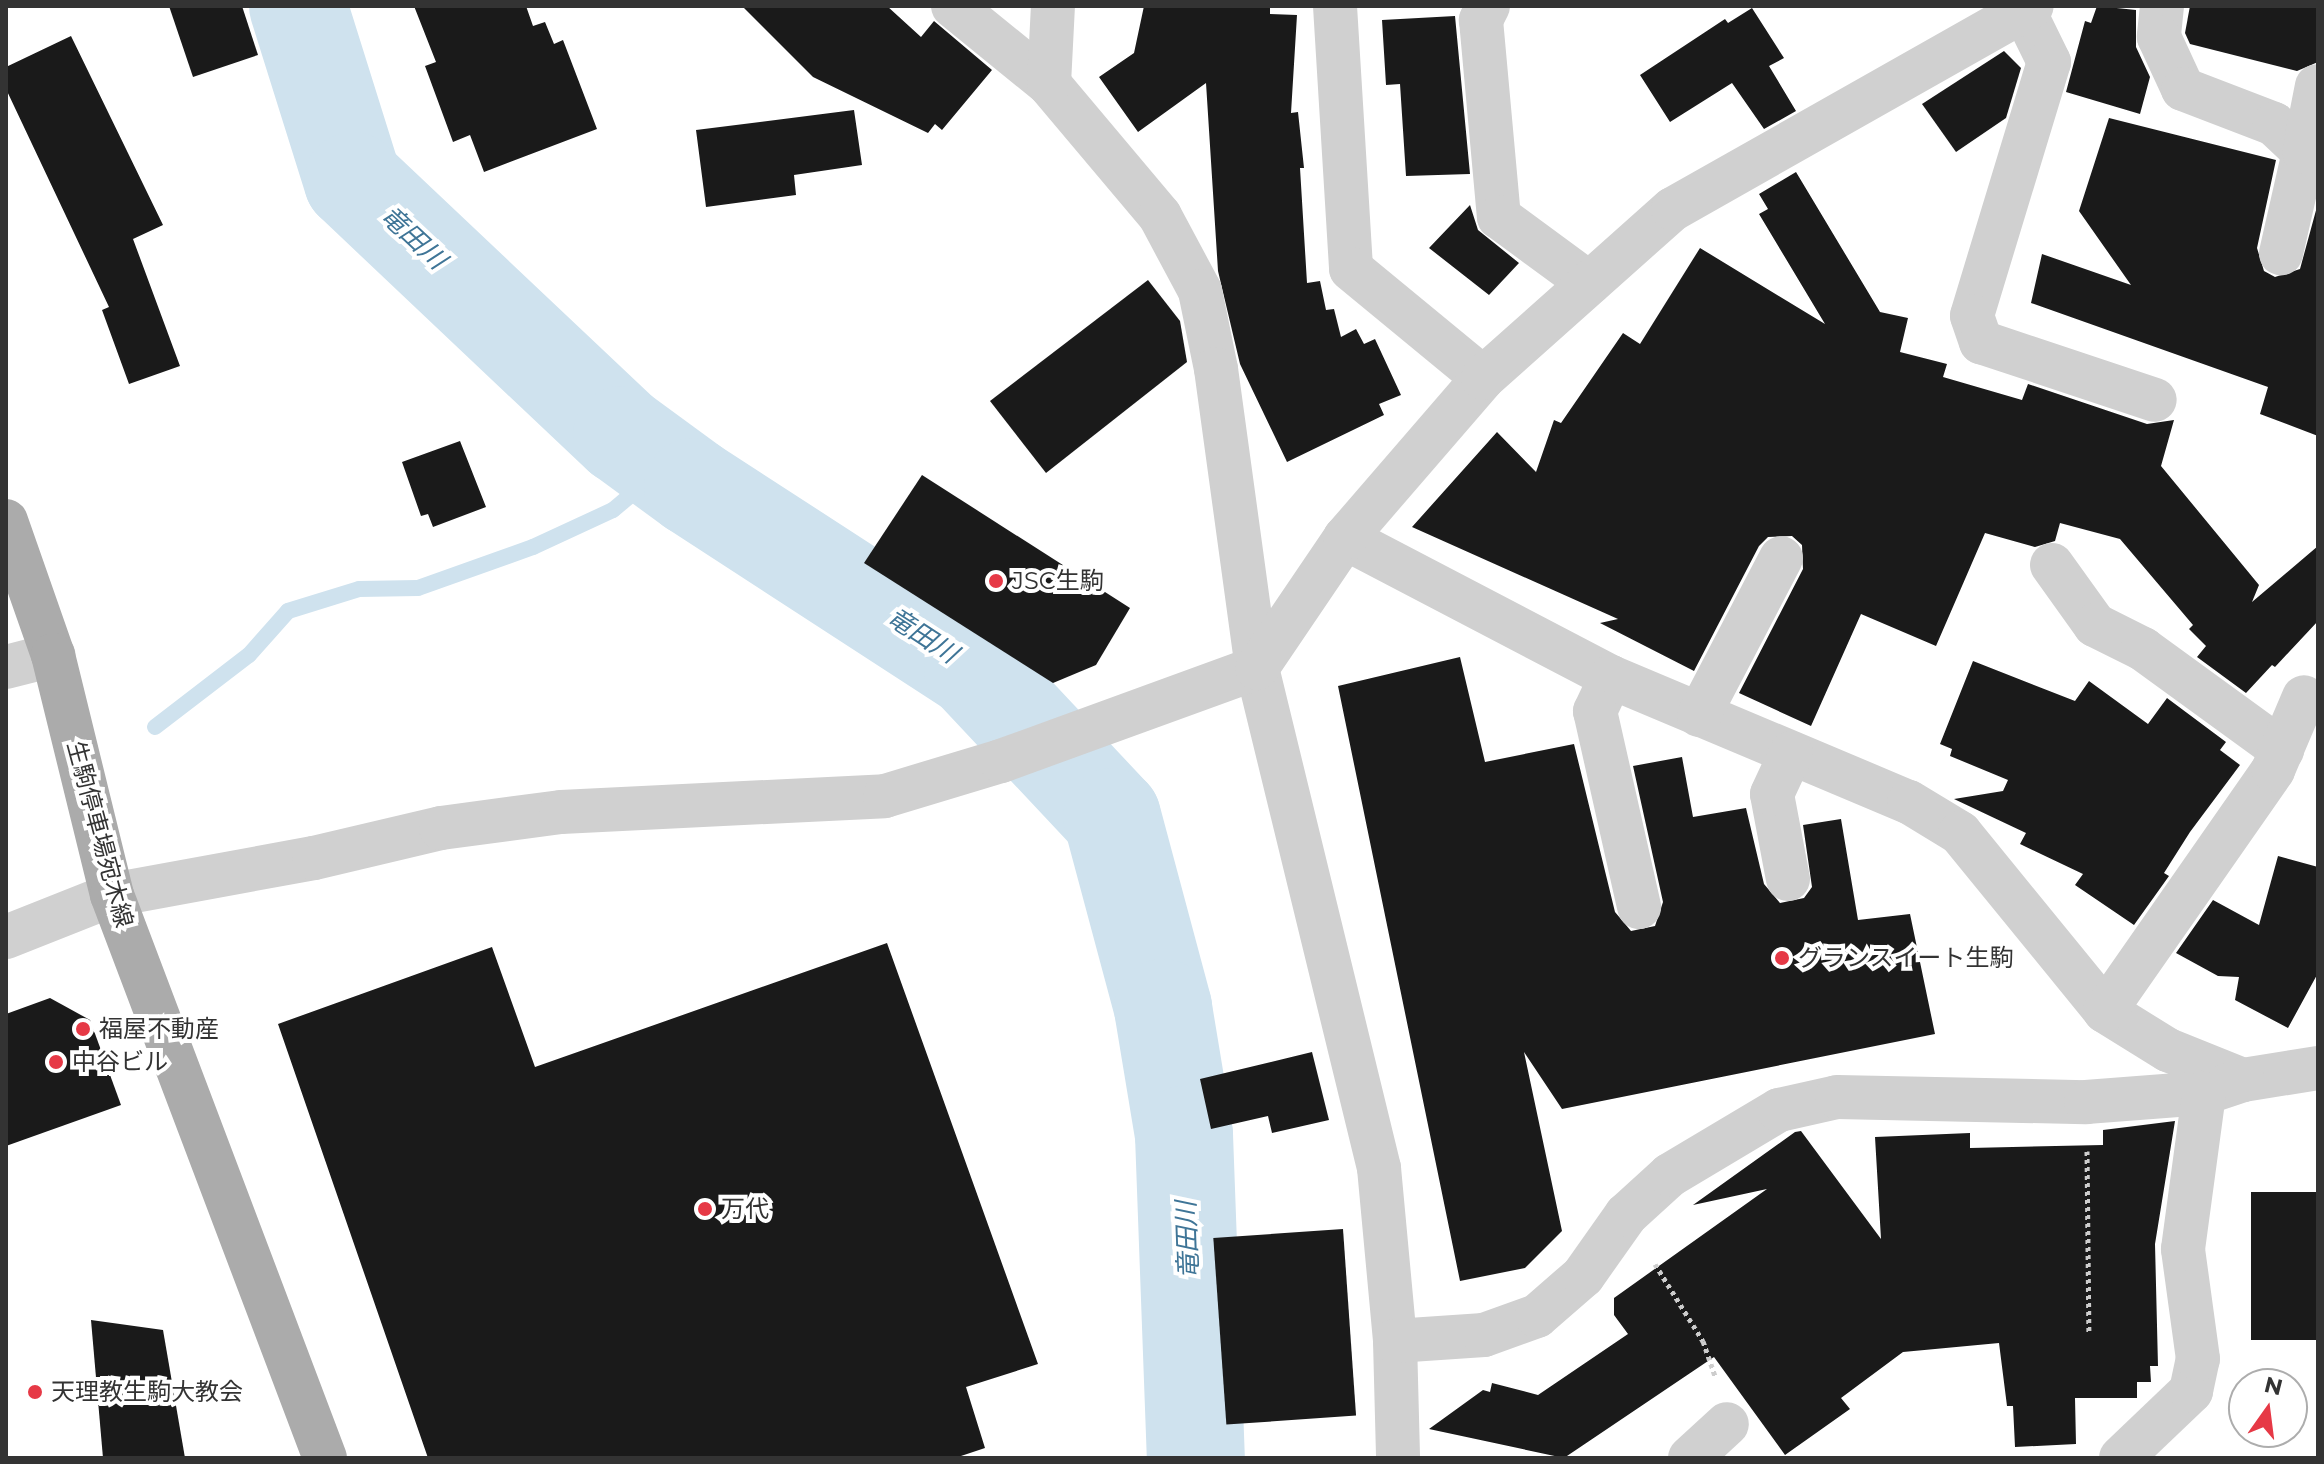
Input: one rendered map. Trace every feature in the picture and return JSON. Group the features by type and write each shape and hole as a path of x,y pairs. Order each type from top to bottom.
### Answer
{"main road":[{"name":"生駒停車場宛木線","path":"6,521 53,655 112,895 325,1458"}],"street":[{"path":"953,6 1049,84 1160,216 1200,291 1216,369 1257,668 1379,1168 1395,1341 1398,1458"},
{"path":"1049,84 1053,6"},
{"path":"1335,6 1351,269 1483,378"},
{"path":"1488,6 1481,20 1499,217 1589,283"},
{"path":"2162,6 2159,37 2183,89 2274,124 2304,152"},
{"path":"6,937 112,895 314,858 441,828 561,812 885,796 1001,761 1257,668 1345,538 1483,378 1673,209 2028,8 2049,62 1972,316 1981,342 2155,400"},
{"path":"2281,253 2317,86"},
{"path":"1345,538 1611,677 1909,802 1960,833 2105,1011 2224,1086"},
{"path":"1699,715 1781,558"},
{"path":"2052,565 2095,625 2143,649 2282,750"},
{"path":"6,667 53,655"},
{"path":"1611,677 1595,711 1639,907"},
{"path":"2105,1011 2282,750 2304,697"},
{"path":"1788,879 1772,794 1791,753"},
{"path":"1395,1341 1484,1335 1537,1316 1583,1276 1626,1215 1670,1175 1779,1110 1837,1097 2086,1102 2224,1086 2318,1068"},
{"path":"2121,1458 2191,1391 2198,1359 2183,1249 2224,1086"},
{"path":"1690,1458 1727,1424"}],"path":[{"path":"2086,1102 2089,1334"},
{"path":"1626,1215 1703,1341 1727,1424"}],"building":[{"path":"169,6 242,6 258,55 193,77"},
{"path":"414,6 526,6 533,26 545,22 554,44 563,40 597,129 484,172 470,135 453,142 425,66 436,62"},
{"path":"742,6 887,6 921,37 934,21 992,70 942,130 935,124 928,133 813,77"},
{"path":"1144,6 1270,6 1270,14 1297,15 1291,113 1298,112 1304,168 1300,168 1307,283 1320,281 1326,310 1334,309 1341,337 1356,329 1364,344 1375,339 1401,395 1379,404 1384,415 1287,462 1240,364 1218,271 1206,83 1138,132 1099,77 1134,53"},
{"path":"2097,6 2136,10 2136,47 2150,77 2140,114 2066,92 2085,21 2091,23"},
{"path":"2190,6 2318,6 2318,62 2297,71 2190,44 2185,33"},
{"path":"1752,8 1784,58 1769,66 1796,111 1764,129 1732,83 1670,122 1640,75 1725,19 1728,23"},
{"path":"1455,16 1470,174 1406,176 1400,84 1386,85 1382,20"},
{"path":"71,36 163,225 133,239 180,366 129,384 102,310 109,307 6,89 6,67"},
{"path":"2004,51 2021,68 2006,118 1956,152 1922,104"},
{"path":"854,110 862,165 794,175 796,195 706,207 696,130"},
{"path":"2109,118 2276,160 2257,248 2264,271 2275,277 2300,269 2318,203 2318,436 2260,414 2268,387 2031,303 2042,254 2131,285 2079,211"},
{"path":"1796,172 1880,312 1908,318 1900,352 1947,364 1943,377 2022,400 2028,384 2147,424 2174,420 2161,466 2259,585 2252,602 2318,546 2318,621 2275,667 2272,665 2246,693 2197,657 2206,646 2189,629 2193,625 2120,539 2060,523 2055,541 2035,547 1985,533 1936,646 1861,614 1811,726 1739,693 1803,569 1802,545 1792,536 1768,537 1759,546 1694,671 1600,623 1618,619 1412,527 1497,432 1536,472 1554,420 1561,423 1623,333 1640,344 1700,248 1825,324 1759,214 1768,209 1759,194"},
{"path":"1470,205 1478,230 1519,263 1489,295 1429,248"},
{"path":"1148,280 1180,321 1187,362 1046,473 990,401"},
{"path":"460,441 486,507 433,527 428,514 421,516 402,462"},
{"name":"JSC生駒","path":"922,475 1130,608 1096,665 1053,683 864,563"},
{"name":"グランスイート生駒","path":"1460,657 1485,762 1574,744 1615,912 1631,931 1655,926 1663,902 1633,766 1682,757 1693,817 1746,808 1764,884 1780,903 1804,898 1812,887 1803,825 1841,819 1858,920 1910,914 1935,1034 1562,1109 1524,1052 1562,1231 1525,1268 1460,1281 1338,686"},
{"path":"1973,661 2075,701 2089,681 2148,724 2167,698 2226,742 2220,750 2240,765 2190,832 2164,873 2169,876 2134,925 2075,885 2083,874 2020,844 2026,833 1954,799 2003,791 2008,780 1950,756 1952,749 1940,744"},
{"path":"2278,856 2318,867 2318,973 2288,1028 2235,1000 2239,977 2218,976 2176,953 2213,900 2259,925"},
{"path":"887,943 1038,1364 966,1387 985,1448 955,1458 428,1458 278,1024 492,947 535,1067"},
{"name":"中谷ビル","path":"50,998 90,1020 121,1105 6,1146 6,1014"},
{"path":"1312,1052 1329,1120 1272,1133 1268,1116 1211,1129 1200,1079"},
{"path":"2175,1121 2155,1244 2158,1366 2150,1366 2151,1382 2137,1382 2137,1398 2075,1398 2076,1444 2015,1447 2013,1406 2007,1406 1999,1343 1903,1352 1841,1398 1850,1409 1785,1455 1714,1357 1564,1458 1429,1429 1483,1390 1490,1392 1492,1383 1538,1395 1628,1334 1614,1315 1614,1298 1767,1189 1693,1205 1795,1132 1801,1131 1881,1239 1875,1137 1970,1133 1970,1148 2103,1145 2103,1130"},
{"path":"2251,1192 2318,1192 2318,1340 2251,1340"},
{"path":"1343,1229 1356,1416 1226,1425 1213,1238"},
{"path":"91,1320 163,1330 185,1458 103,1458"}],"waterway":[{"name":"竜田川","path":"298,6 353,181 622,435 693,487 973,669 1112,817 1163,1008 1184,1135 1196,1458"},
{"path":"155,727 249,655 288,611 359,589 418,588 533,547 613,510 665,466"}],"place":[{"name":"JSC生駒","path":"996,581"},
{"name":"グランスイート生駒","path":"1782,958"},
{"name":"福屋不動産","path":"83,1029"},
{"name":"中谷ビル","path":"56,1062"},
{"name":"万代","path":"705,1209"},
{"name":"天理教生駒大教会","path":"35,1392"}]}
